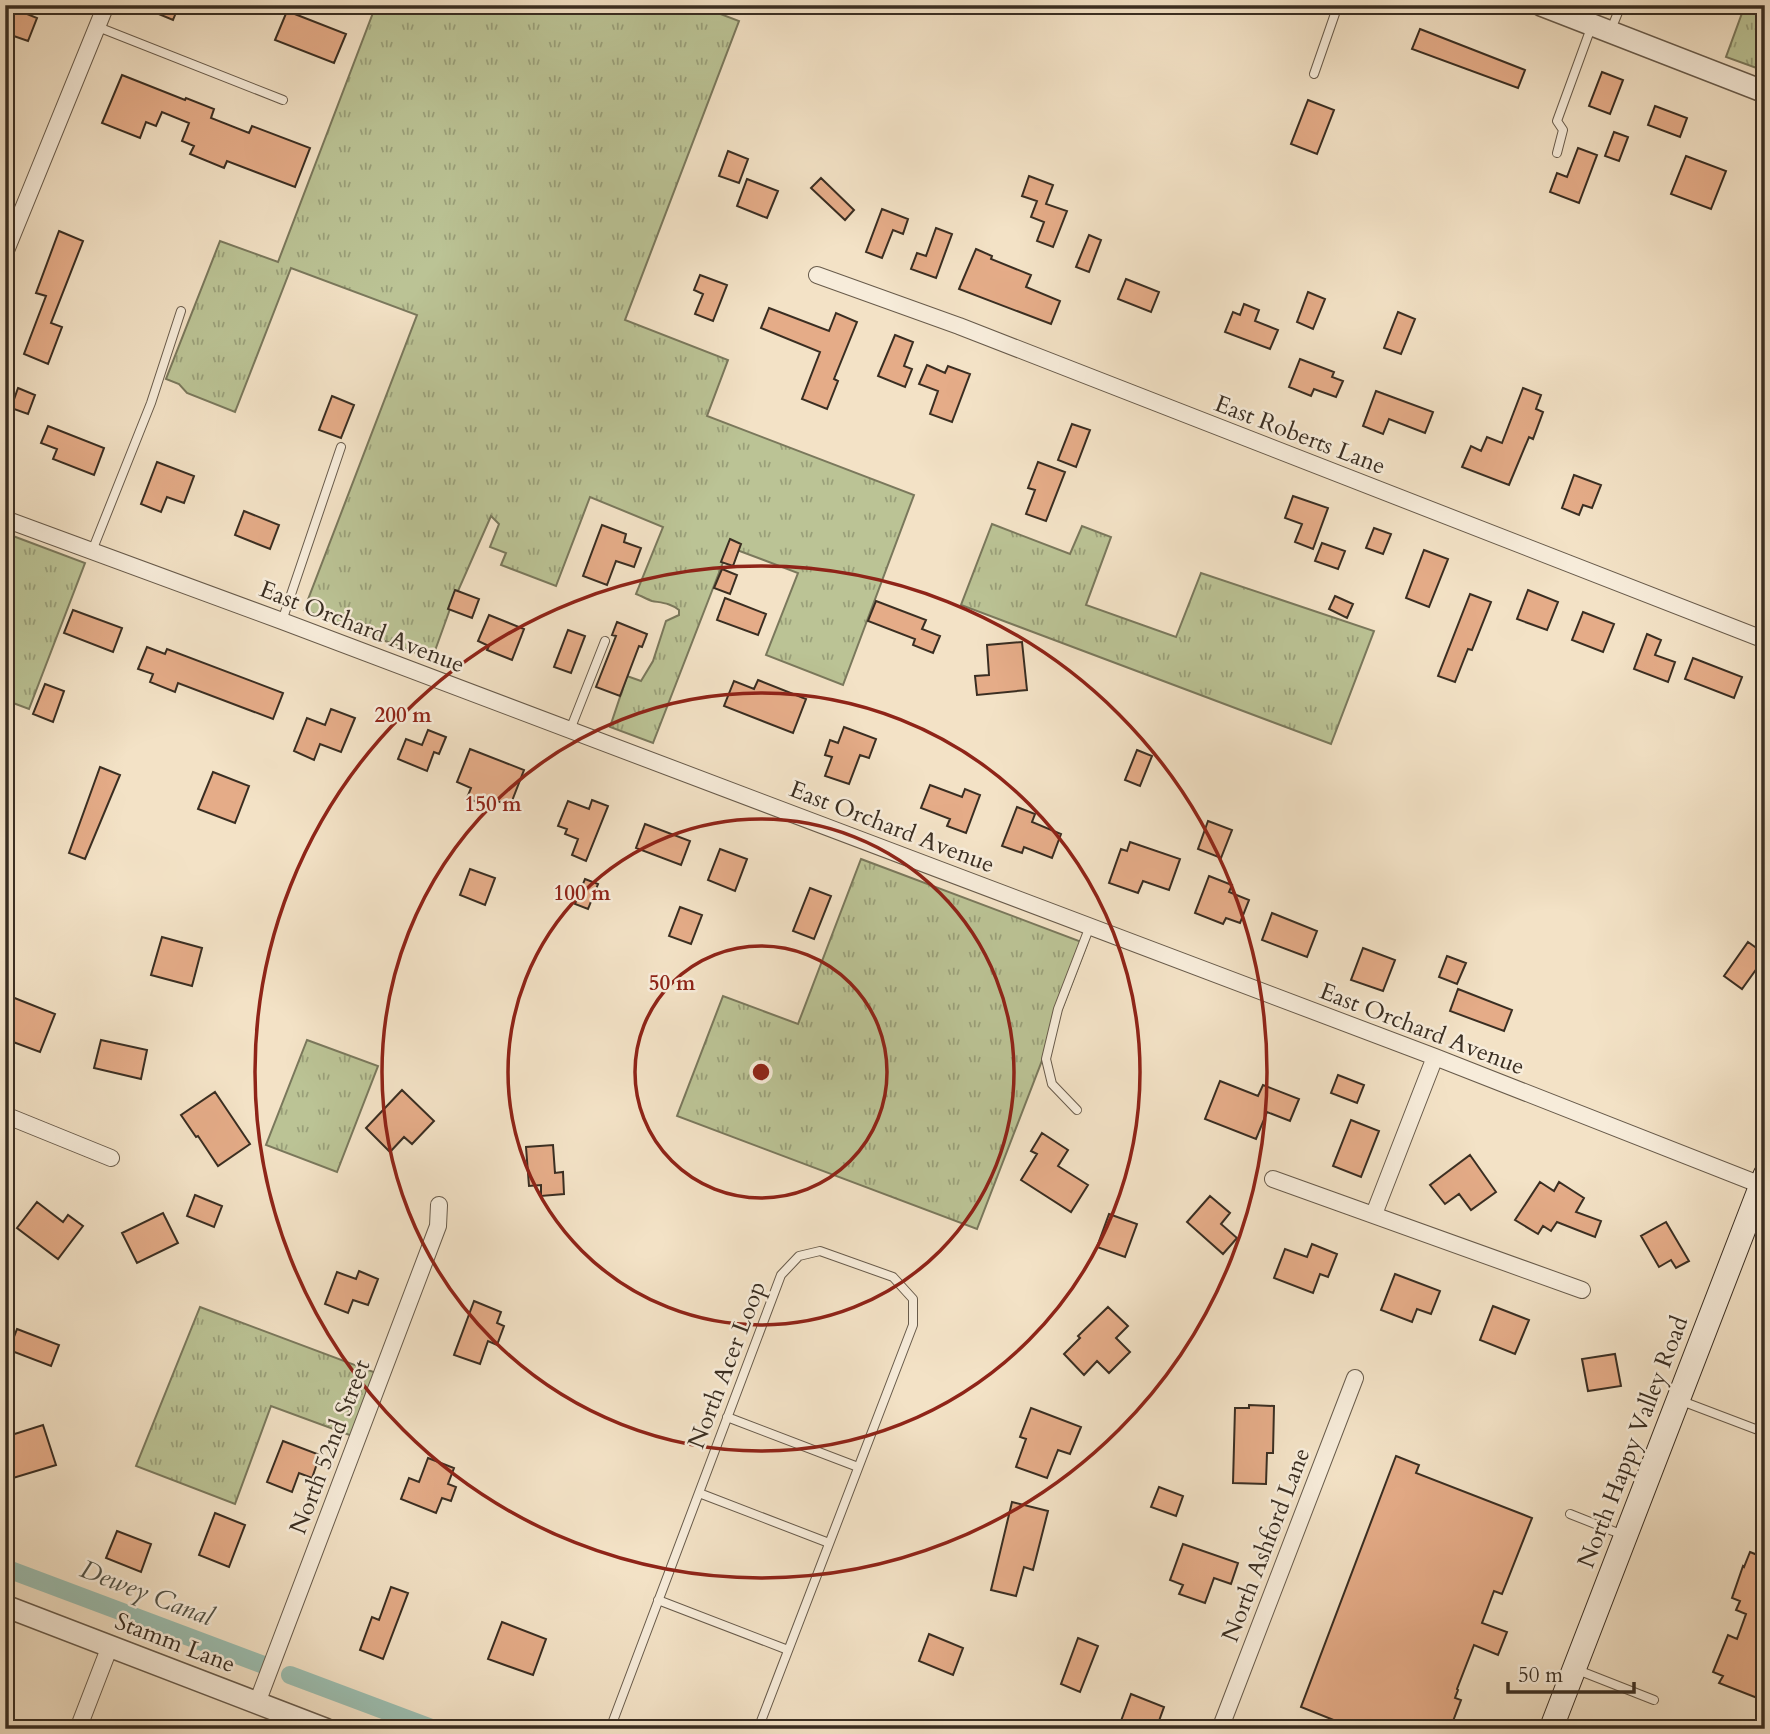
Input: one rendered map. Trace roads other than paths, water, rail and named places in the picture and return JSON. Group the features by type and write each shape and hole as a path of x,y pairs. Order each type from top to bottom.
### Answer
{"main road":[{"name":"North Happy Valley Road","path":"1551,1729 1763,1180"}],"street":[{"path":"1541,5 1765,92"},
{"path":"5,253 102,15"},
{"name":"East Roberts Lane","path":"817,275 959,326 1765,640"},
{"name":"East Orchard Avenue","path":"5,519 1763,1180"},
{"path":"1374,1214 1435,1057"},
{"path":"5,1115 111,1158"},
{"path":"1273,1179 1582,1290"},
{"name":"North 52nd Street","path":"257,1703 438,1226 439,1205"},
{"name":"North Ashford Lane","path":"1220,1729 1355,1378"},
{"name":"Stamm Lane","path":"5,1606 325,1729"},
{"path":"78,1729 110,1646"}],"lane":[{"path":"80,5 283,100"},
{"path":"1314,74 1338,5"},
{"path":"1557,153 1563,130 1558,121 1601,28 1621,5"},
{"path":"92,551 151,403 181,311"},
{"path":"282,621 341,447"},
{"path":"570,730 605,641"},
{"path":"1077,1110 1052,1084 1046,1059 1058,1009 1090,926"},
{"name":"North Acer Loop","path":"610,1729 781,1275 799,1256 820,1251 893,1276 912,1299 913,1325 758,1729"},
{"path":"1678,1399 1758,1430"},
{"path":"727,1417 858,1467"},
{"path":"699,1493 829,1543"},
{"path":"1570,1514 1625,1536"},
{"path":"659,1600 788,1650"},
{"path":"1574,1669 1654,1700"}],"waterway":[{"name":"Dewey Canal","path":"5,1568 269,1667"},
{"name":"Dewey Canal","path":"290,1675 434,1729"}]}
